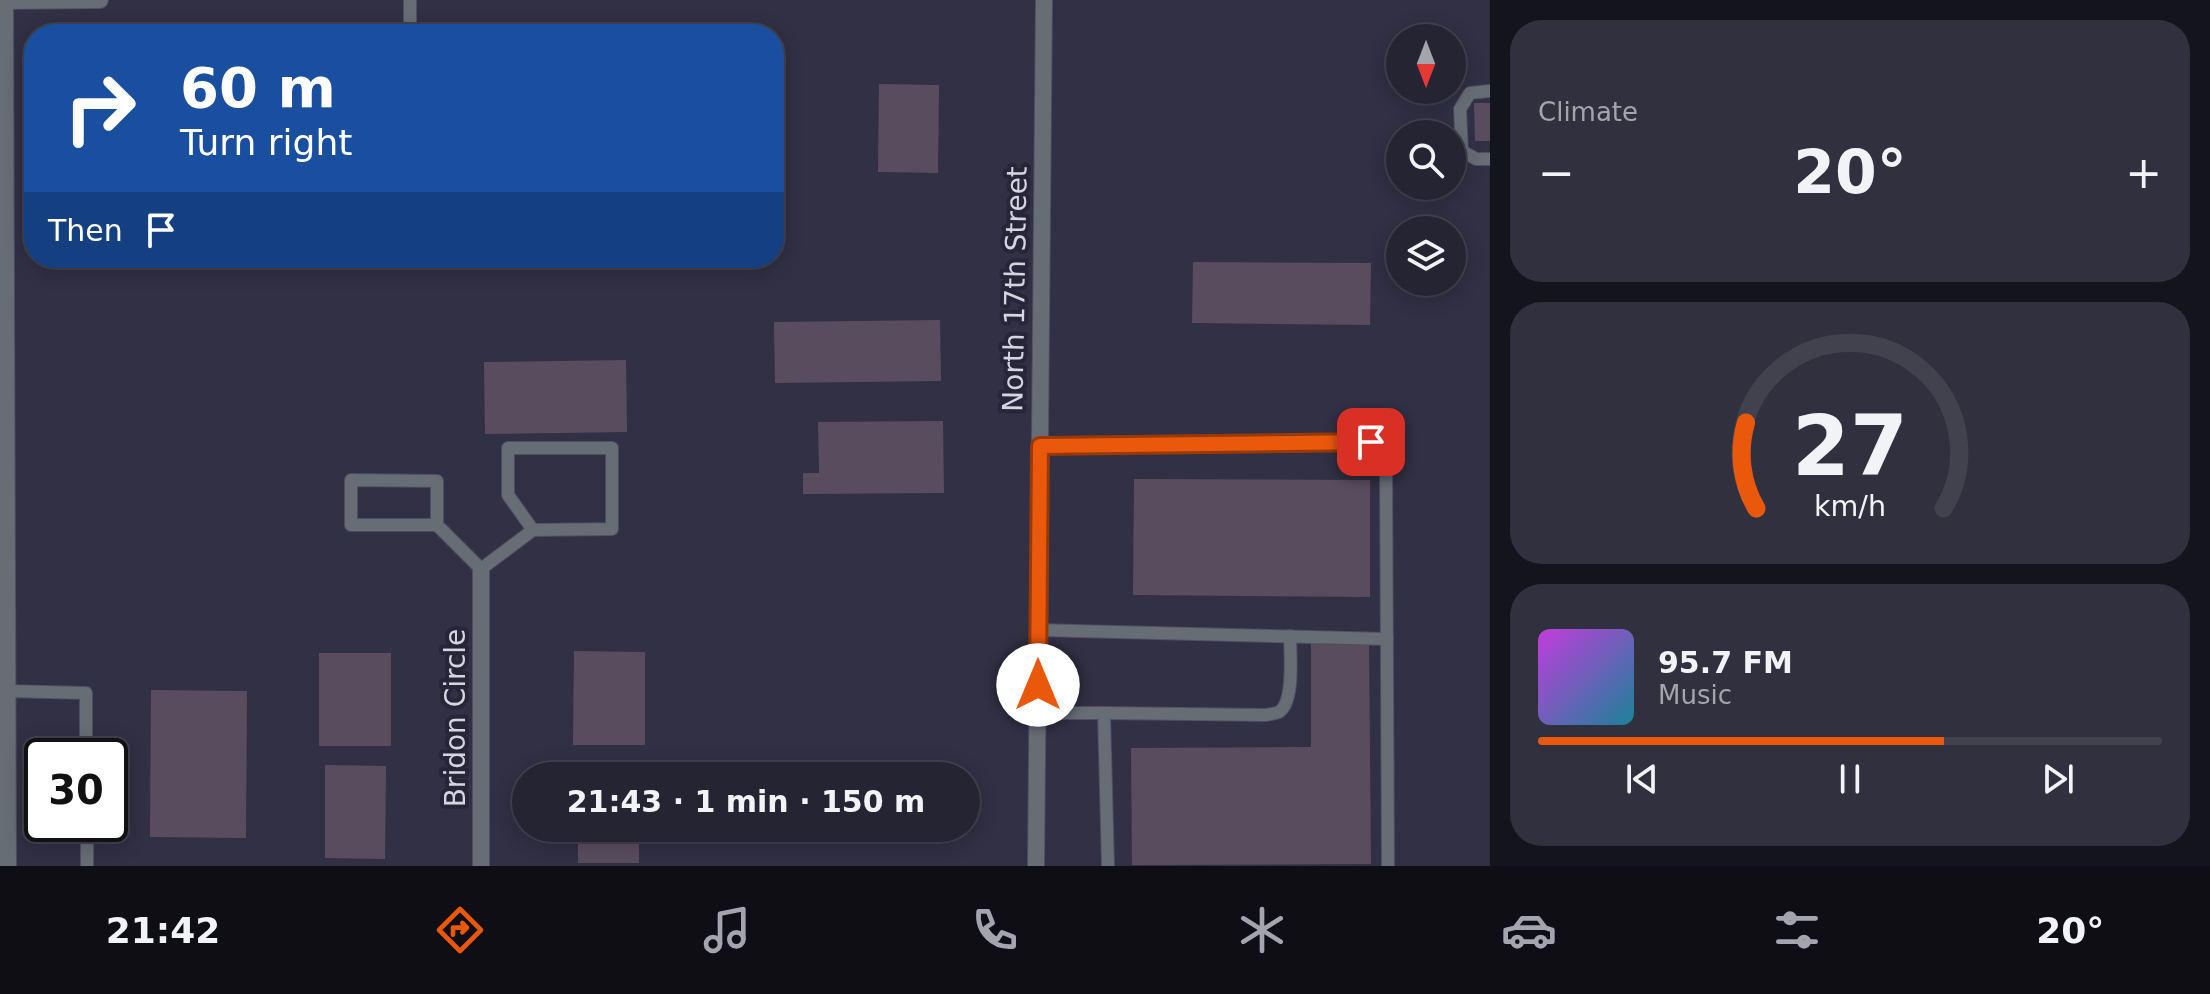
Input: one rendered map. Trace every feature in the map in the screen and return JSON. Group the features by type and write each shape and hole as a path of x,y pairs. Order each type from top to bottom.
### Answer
{"street":[{"path":"8,866 2,1 100,0"},
{"name":"North 17th Street","path":"1036,866 1044,0"},
{"name":"Bridon Circle","path":"481,569 481,866"}],"lane":[{"path":"410,0 410,24"},
{"path":"1490,91 1470,93 1460,109 1462,151 1476,159 1490,159"},
{"path":"1040,446 1371,442 1386,469 1388,866"},
{"path":"437,525 351,525 351,480 437,481 437,525 481,569 533,530 612,529 612,448 508,448 508,495 533,530"},
{"path":"1038,630 1387,639"},
{"path":"1037,713 1266,715 1279,712 1289,694 1290,636"},
{"path":"7,691 86,693 86,738"},
{"path":"1104,713 1108,866"},
{"path":"87,842 87,866"}],"building":[{"path":"879,84 939,85 938,173 878,172"},
{"path":"1474,103 1490,103 1490,141 1475,141"},
{"path":"1193,262 1371,263 1370,325 1192,323"},
{"path":"940,320 941,381 775,383 774,322"},
{"path":"626,360 627,432 485,434 484,362"},
{"path":"943,421 944,493 803,494 803,473 819,473 818,422"},
{"path":"1134,479 1370,480 1370,597 1133,595"},
{"path":"1311,641 1369,641 1371,864 1132,865 1131,748 1311,747"},
{"path":"574,651 645,652 645,745 573,745"},
{"path":"319,653 391,653 391,746 319,746"},
{"path":"151,690 247,691 246,838 150,837"},
{"path":"325,765 386,766 385,859 325,858"},
{"path":"578,842 639,842 639,863 578,863"}],"route":[{"path":"1038,685 1040,446 1371,442"}]}
